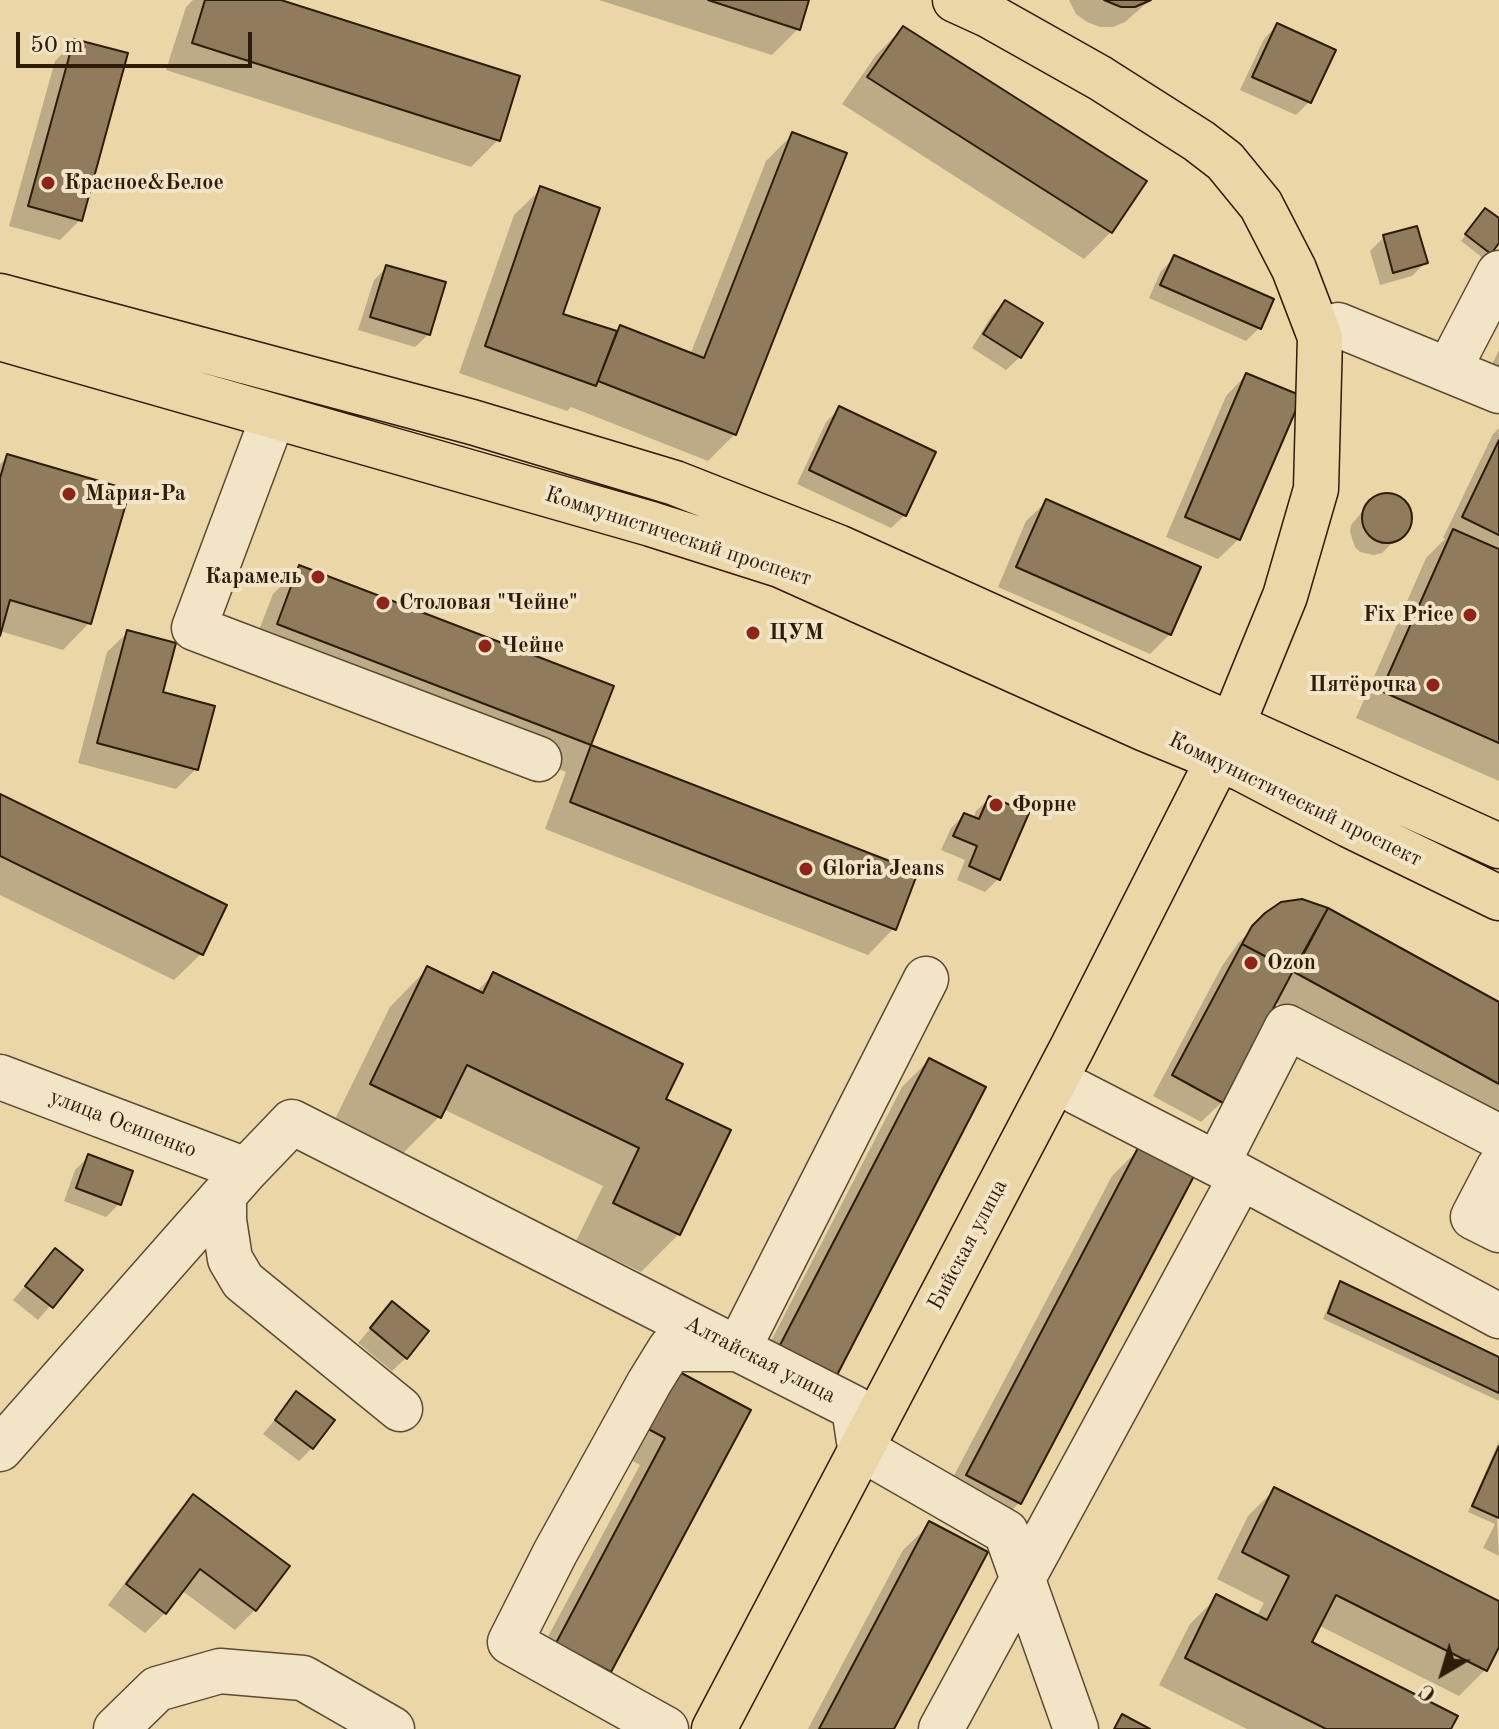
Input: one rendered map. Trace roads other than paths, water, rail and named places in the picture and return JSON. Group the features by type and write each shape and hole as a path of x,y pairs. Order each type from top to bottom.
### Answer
{"main road":[{"path":"955,0 990,16 1100,78 1225,161 1261,205 1278,234 1306,299 1320,337 1316,489 1237,747"},
{"path":"1009,0 1193,110 1241,148 1294,221 1327,292 1338,325 1341,417 1334,500 1306,597 1237,747"},
{"name":"Коммунистический проспект","path":"0,296 472,422 675,483 838,547 1237,747 1349,825 1499,898"},
{"name":"Коммунистический проспект","path":"0,338 651,524 780,565 1237,747 1499,846"},
{"name":"Бийская улица","path":"714,1729 1077,1092 1237,747"},
{"name":"Бийская улица","path":"744,1729 872,1455 1062,1067 1237,747"}],"street":[{"path":"1449,369 1499,273"},
{"path":"1338,325 1499,391"},
{"path":"273,417 194,628 539,759"},
{"path":"666,1729 510,1642 555,1553 670,1349 738,1349 926,979"},
{"path":"941,1729 1023,1579 1229,1171 1287,1027 1499,1137"},
{"name":"улица Осипенко","path":"0,1077 235,1183"},
{"path":"1077,1092 1499,1316"},
{"name":"Алтайская улица","path":"235,1183 292,1122 854,1408 872,1455"},
{"path":"1499,1167 1473,1217 1499,1230"},
{"path":"235,1183 224,1220 230,1259 243,1281 400,1409"},
{"path":"0,1449 235,1183"},
{"path":"872,1455 1006,1532 1076,1729"},
{"path":"116,1729 157,1689 220,1671 303,1678 392,1729"}],"place":[{"name":"Красное&Белое","path":"48,183"},
{"name":"Мария-Ра","path":"69,494"},
{"name":"Карамель","path":"318,577"},
{"name":"Столовая \"Чейне\"","path":"383,603"},
{"name":"Fix Price","path":"1470,615"},
{"name":"ЦУМ","path":"753,633"},
{"name":"Чейне","path":"485,646"},
{"name":"Пятёрочка","path":"1433,685"},
{"name":"Форне","path":"996,805"},
{"name":"Gloria Jeans","path":"806,869"},
{"name":"Ozon","path":"1251,963"}]}
